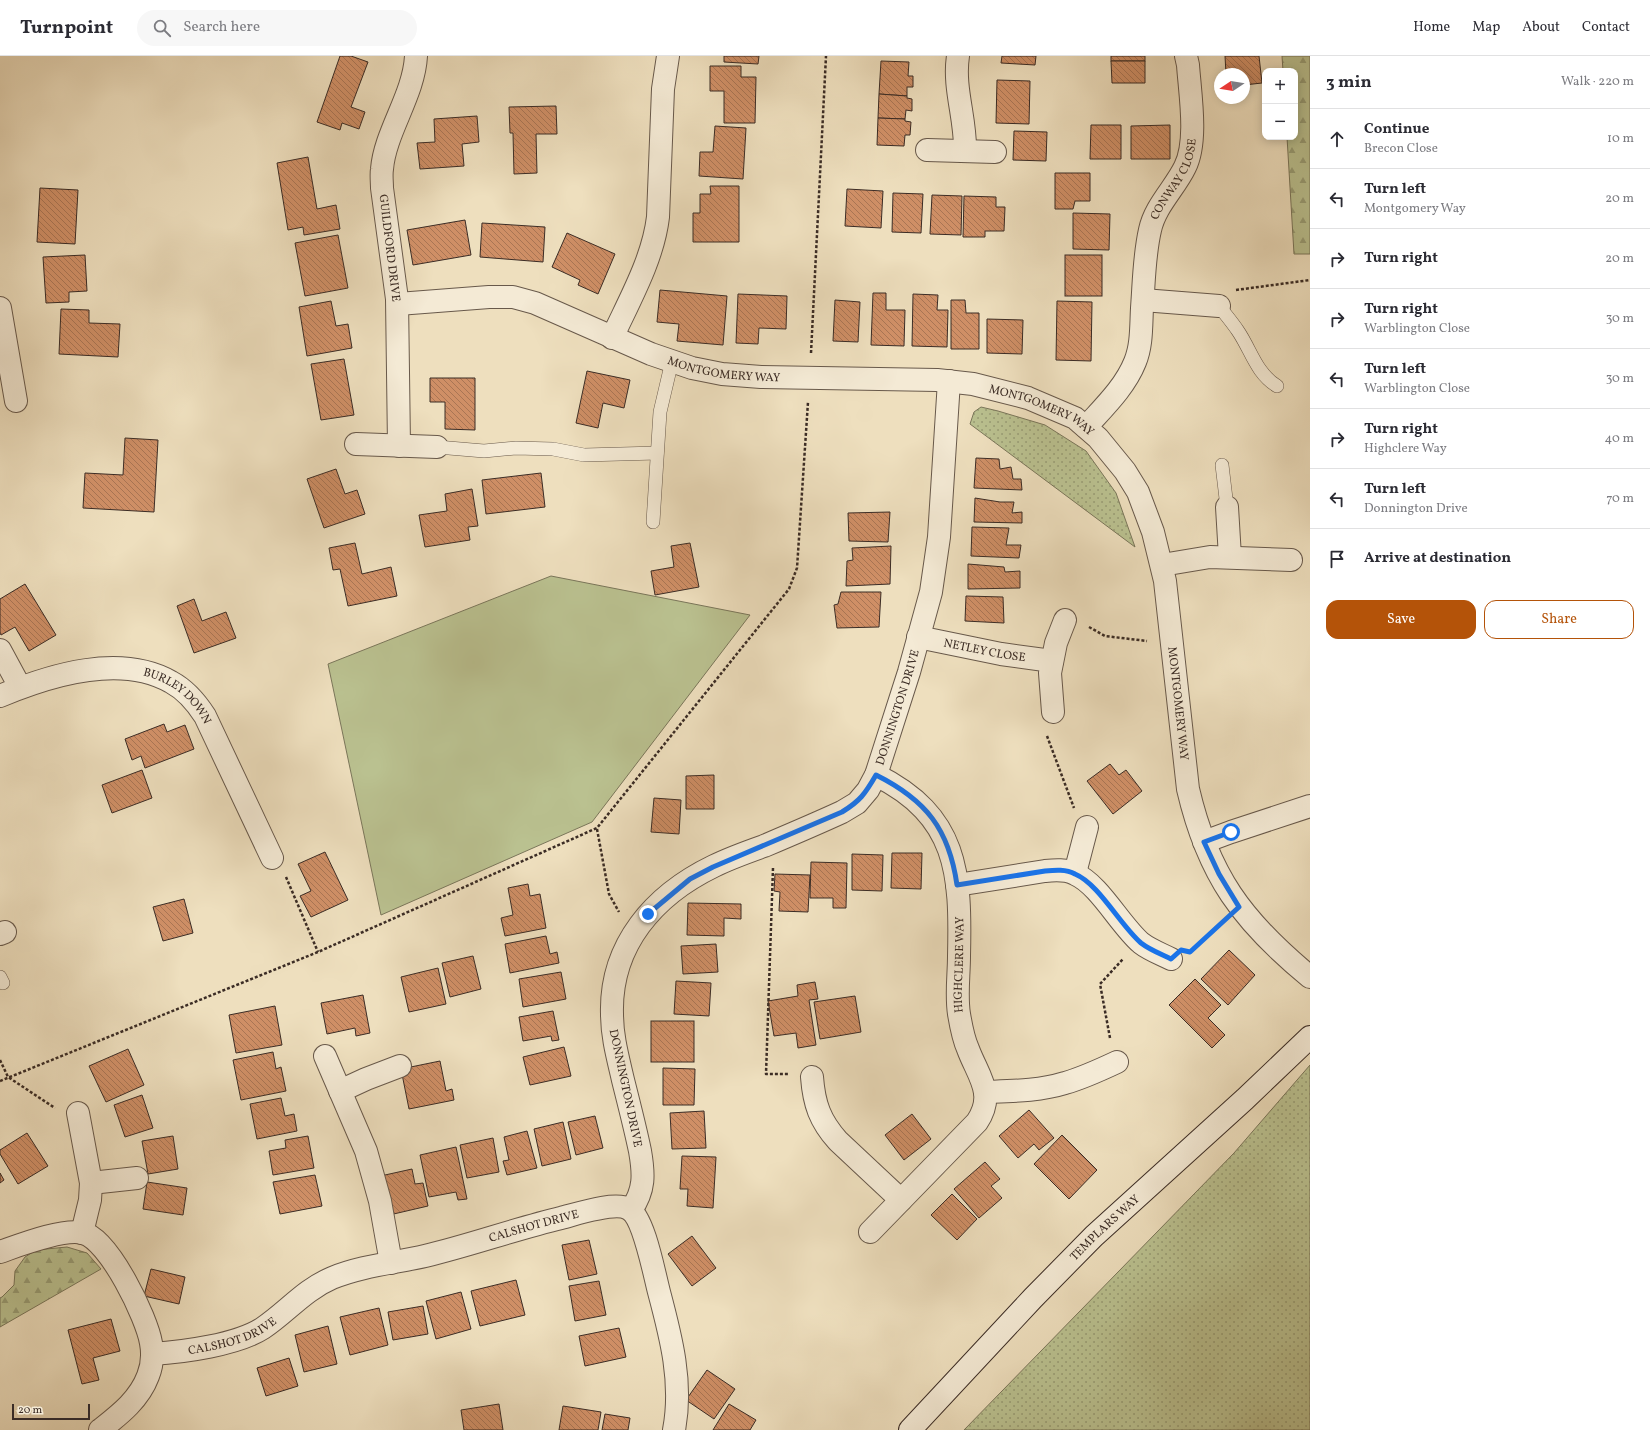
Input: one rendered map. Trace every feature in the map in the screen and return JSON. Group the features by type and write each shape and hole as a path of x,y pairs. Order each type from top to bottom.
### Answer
{"street":[{"name":"GUILDFORD DRIVE","path":"399,446 398,304 396,277 382,188 382,170 385,153 411,84 416,56"},
{"path":"612,338 650,253 656,236 658,217 662,89 668,56"},
{"path":"958,56 957,78 965,129 965,151"},
{"name":"CONWAY CLOSE","path":"1086,427 1119,389 1128,376 1135,362 1139,348 1145,264 1150,228 1158,211 1185,168 1192,148 1188,65 1186,56"},
{"path":"928,150 995,152"},
{"name":"MONTGOMERY WAY","path":"398,304 489,297 513,297 535,303 612,338 692,368 722,374 810,378 949,381 973,384 1028,398 1061,411 1086,427 1111,452 1138,492 1147,513 1162,565 1188,789 1193,811 1204,842 1219,874 1239,907 1276,949 1310,977"},
{"path":"1143,300 1219,306"},
{"path":"0,308 16,401"},
{"name":"DONNINGTON DRIVE","path":"631,1210 641,1192 643,1169 613,1035 612,1014 616,975 621,956 637,928 648,914 690,879 713,867 842,812 857,802 868,790 876,775 905,685 931,592 939,537 949,381"},
{"path":"356,444 436,447"},
{"path":"1227,507 1230,557"},
{"path":"1162,565 1194,559 1230,557 1291,560"},
{"path":"1054,712 1050,673 1056,643 1065,620"},
{"name":"NETLEY CLOSE","path":"918,637 1001,654 1052,661"},
{"path":"0,650 20,687"},
{"name":"BURLEY DOWN","path":"0,696 35,682 69,674 122,668 139,670 171,682 195,701 205,716 272,858"},
{"name":"HIGHCLERE WAY","path":"870,1232 977,1122 984,1109 985,1092 962,1031 959,1011 960,914 955,868 947,845 929,814 903,790 876,775"},
{"path":"1204,842 1310,806"},
{"path":"1075,873 1087,826"},
{"path":"957,885 1045,871 1057,870 1075,873 1091,885 1138,940 1154,951 1171,959"},
{"name":"TEMPLARS WAY","path":"910,1430 1033,1298 1094,1236 1245,1099 1310,1037"},
{"path":"325,1056 366,1151 380,1201 391,1263"},
{"path":"985,1092 1023,1091 1064,1084 1083,1078 1117,1062"},
{"path":"340,1091 400,1066"},
{"path":"812,1077 817,1108 829,1131 901,1200"},
{"path":"78,1113 91,1183 90,1200 82,1232"},
{"path":"91,1183 137,1178"},
{"name":"CALSHOT DRIVE","path":"152,1354 191,1349 245,1337 264,1327 316,1286 347,1273 427,1255 585,1212 617,1206 631,1210"},
{"path":"631,1210 639,1220 644,1233 672,1343 678,1400 674,1430"},
{"path":"0,1252 56,1235 82,1232 96,1240 123,1277 140,1308 149,1330 152,1354 148,1376 141,1391 124,1411 100,1430"}],"lane":[{"path":"1219,306 1239,331 1260,371 1267,380 1277,386"},
{"path":"653,522 660,412 672,361"},
{"path":"436,447 484,451 516,448 553,449 584,455 657,454"},
{"path":"1222,465 1227,507"}],"path":[{"path":"0,1081 318,952 597,828 789,589 797,568 810,378 826,56"},
{"path":"1219,306 1218,292 1243,290 1310,280"},
{"path":"1065,620 1082,624 1105,636 1172,644"},
{"path":"1054,712 1040,718 1078,818 1087,826"},
{"path":"597,828 609,894 617,909 637,928"},
{"path":"774,841 766,1074 803,1074 812,1077"},
{"path":"272,858 276,855 318,952"},
{"path":"1171,959 1181,950 1190,952 1239,907"},
{"path":"1117,1062 1111,1045 1100,984 1138,940"},
{"path":"0,1060 8,1077 66,1116 78,1113"}],"green space":[{"path":"1282,56 1310,56 1310,254 1294,254 1287,140 1298,140 1298,68 1283,68"},
{"path":"981,407 1045,425 1086,451 1116,493 1135,547 970,424 974,412"},
{"path":"551,576 750,615 592,822 381,915 328,664"},
{"path":"1310,1065 1310,1430 964,1430 1234,1153"},
{"path":"67,1247 87,1253 101,1269 0,1327 0,1298 14,1285 15,1271 25,1257 36,1250"}],"building":[{"path":"340,56 351,56 368,62 351,107 365,112 359,129 342,123 340,130 317,122"},
{"path":"724,56 759,56 758,64 724,62"},
{"path":"1002,56 1036,56 1035,65 1001,63"},
{"path":"1111,56 1145,56 1145,61 1111,61"},
{"path":"1225,56 1259,56 1262,83 1250,84 1250,68 1226,68"},
{"path":"881,61 909,62 908,76 913,76 913,87 907,87 907,96 879,94"},
{"path":"1111,61 1145,61 1145,83 1112,83"},
{"path":"710,66 741,66 741,77 756,77 755,123 724,123 724,91 710,91"},
{"path":"997,80 1030,81 1029,124 996,123"},
{"path":"879,94 907,96 907,98 912,99 912,111 906,110 905,119 878,118"},
{"path":"556,106 557,134 536,134 537,173 514,174 513,133 510,133 509,107"},
{"path":"477,116 479,142 462,144 464,166 420,169 417,143 435,142 434,119"},
{"path":"878,118 905,119 905,121 911,122 910,135 905,135 904,146 877,145"},
{"path":"1091,125 1121,125 1121,159 1090,159"},
{"path":"1170,125 1170,159 1131,159 1131,126"},
{"path":"715,126 746,128 743,179 699,176 700,152 713,152"},
{"path":"1014,131 1047,132 1046,161 1013,160"},
{"path":"308,157 317,209 336,205 340,229 304,235 303,227 288,230 277,163"},
{"path":"1055,173 1090,173 1090,201 1075,201 1073,209 1055,209"},
{"path":"710,186 739,186 739,242 693,242 693,213 700,213 700,194 711,194"},
{"path":"40,188 78,190 75,244 37,242"},
{"path":"847,189 883,191 881,228 845,226"},
{"path":"893,193 923,194 921,233 892,232"},
{"path":"932,195 962,196 961,235 930,234"},
{"path":"964,196 996,197 996,207 1005,207 1004,231 985,231 985,237 963,237"},
{"path":"1073,213 1110,214 1109,250 1073,249"},
{"path":"465,220 471,255 413,265 407,230"},
{"path":"482,223 545,227 543,262 480,257"},
{"path":"567,233 615,254 598,294 578,285 580,280 552,267"},
{"path":"338,235 348,288 305,296 295,243"},
{"path":"85,255 87,291 69,292 69,302 46,303 43,257"},
{"path":"1065,255 1102,255 1102,296 1065,296"},
{"path":"660,290 727,296 723,345 677,341 679,324 657,322"},
{"path":"873,293 886,293 886,310 905,310 904,346 871,345"},
{"path":"738,294 787,296 786,329 759,328 758,344 736,343"},
{"path":"913,294 938,295 937,310 948,310 947,347 912,346"},
{"path":"835,300 860,302 858,342 833,341"},
{"path":"951,300 965,300 966,313 979,313 979,349 951,349"},
{"path":"331,301 336,326 348,324 352,348 307,356 299,307"},
{"path":"1057,301 1092,302 1091,361 1056,360"},
{"path":"61,309 89,310 89,323 120,324 118,357 59,354"},
{"path":"987,319 1023,320 1022,354 987,353"},
{"path":"344,359 354,415 321,420 311,364"},
{"path":"587,371 630,380 624,408 603,403 598,428 576,423"},
{"path":"430,378 475,378 475,430 445,429 445,402 430,402"},
{"path":"125,438 158,440 154,512 83,508 85,473 123,475"},
{"path":"976,458 999,459 1000,469 1011,467 1013,479 1021,479 1022,490 974,488"},
{"path":"336,469 345,494 357,490 365,514 324,528 307,479"},
{"path":"541,473 545,507 486,514 482,480"},
{"path":"472,489 478,526 468,527 470,540 425,547 419,515 447,511 445,494"},
{"path":"975,498 1000,502 1014,502 1012,513 1022,512 1022,523 974,522"},
{"path":"890,512 888,542 849,541 848,513"},
{"path":"972,527 1009,528 1006,545 1021,545 1019,558 971,556"},
{"path":"355,543 362,574 391,567 397,596 348,606 340,569 333,570 329,548"},
{"path":"690,543 699,587 655,595 651,571 674,567 671,546"},
{"path":"891,546 890,584 846,586 847,561 853,560 852,548"},
{"path":"968,564 1004,567 1005,572 1020,571 1020,588 968,589"},
{"path":"25,584 56,635 29,651 15,627 1,635 0,633 0,599"},
{"path":"841,592 881,592 879,627 837,628 834,605 838,604"},
{"path":"966,596 1003,597 1004,623 965,621"},
{"path":"194,599 202,621 226,612 236,638 194,653 177,606"},
{"path":"164,724 167,732 185,725 194,749 145,768 141,756 132,760 125,739"},
{"path":"1110,764 1119,775 1126,770 1142,791 1113,814 1087,781"},
{"path":"142,770 152,798 112,813 102,785"},
{"path":"714,775 714,809 686,809 686,776"},
{"path":"654,798 681,800 679,834 651,832"},
{"path":"325,852 348,900 311,917 300,896 311,891 298,864"},
{"path":"892,853 922,853 921,889 891,888"},
{"path":"852,854 883,855 882,891 852,890"},
{"path":"811,862 847,863 846,908 833,908 833,898 810,898"},
{"path":"775,874 810,875 808,912 779,911 780,892 774,891"},
{"path":"528,884 530,896 540,894 546,928 505,936 501,918 513,915 508,888"},
{"path":"184,899 193,933 163,941 153,907"},
{"path":"688,903 741,904 741,919 724,918 724,936 687,935"},
{"path":"546,936 550,954 557,952 559,963 510,973 505,944"},
{"path":"716,944 718,972 683,974 681,946"},
{"path":"1229,950 1255,975 1228,1005 1201,979"},
{"path":"473,956 481,989 450,997 442,963"},
{"path":"438,968 446,1004 409,1012 401,977"},
{"path":"561,972 566,999 523,1007 519,979"},
{"path":"1195,979 1221,1005 1208,1018 1225,1035 1212,1048 1169,1005"},
{"path":"676,981 711,983 709,1016 674,1014"},
{"path":"815,982 818,999 809,1000 816,1045 798,1048 796,1033 774,1036 768,1001 798,996 797,985"},
{"path":"363,995 370,1033 356,1036 355,1028 327,1034 321,1003"},
{"path":"855,996 861,1032 820,1039 814,1002"},
{"path":"275,1006 282,1045 236,1053 229,1015"},
{"path":"553,1011 559,1040 552,1041 551,1036 523,1041 519,1017"},
{"path":"651,1021 694,1021 694,1062 651,1062"},
{"path":"564,1047 571,1076 530,1085 523,1057"},
{"path":"128,1049 144,1085 106,1102 89,1066"},
{"path":"273,1052 276,1069 281,1067 286,1091 241,1100 233,1060"},
{"path":"440,1061 446,1091 452,1089 454,1100 409,1109 401,1069"},
{"path":"663,1068 695,1069 694,1105 663,1105"},
{"path":"142,1095 153,1128 125,1137 114,1105"},
{"path":"281,1098 285,1116 294,1114 297,1131 257,1139 250,1104"},
{"path":"1029,1110 1054,1138 1039,1150 1034,1144 1018,1158 999,1136"},
{"path":"704,1111 706,1148 672,1149 670,1113"},
{"path":"912,1114 931,1139 904,1160 885,1135"},
{"path":"595,1116 603,1148 576,1155 568,1122"},
{"path":"563,1122 571,1159 542,1166 534,1129"},
{"path":"527,1131 537,1168 507,1175 503,1161 509,1160 504,1137"},
{"path":"27,1133 48,1166 18,1184 0,1154 0,1150"},
{"path":"1062,1135 1097,1170 1069,1199 1034,1164"},
{"path":"173,1136 178,1169 148,1174 142,1141"},
{"path":"308,1136 314,1168 273,1175 269,1151 286,1148 285,1140"},
{"path":"493,1138 499,1172 467,1178 460,1145"},
{"path":"456,1147 467,1199 458,1200 456,1192 429,1197 420,1155"},
{"path":"682,1156 716,1157 713,1208 687,1206 688,1189 680,1189"},
{"path":"985,1162 1000,1179 991,1186 1002,1198 979,1218 954,1189"},
{"path":"412,1169 415,1184 423,1183 428,1206 385,1216 376,1177"},
{"path":"0,1173 4,1180 0,1183"},
{"path":"315,1175 322,1206 280,1214 273,1182"},
{"path":"147,1182 187,1188 183,1215 143,1209"},
{"path":"952,1194 977,1219 957,1240 931,1215"},
{"path":"692,1236 716,1268 692,1286 668,1254"},
{"path":"589,1240 597,1274 569,1280 562,1245"},
{"path":"151,1269 185,1277 179,1304 144,1296"},
{"path":"516,1280 525,1315 480,1326 471,1291"},
{"path":"599,1281 606,1315 575,1321 569,1286"},
{"path":"461,1292 471,1329 436,1339 426,1301"},
{"path":"423,1306 428,1334 393,1340 388,1312"},
{"path":"379,1308 388,1345 350,1355 340,1317"},
{"path":"111,1319 120,1351 93,1358 99,1380 82,1384 68,1330"},
{"path":"328,1326 337,1364 304,1372 295,1335"},
{"path":"619,1328 626,1357 585,1366 579,1336"},
{"path":"289,1358 298,1386 266,1396 257,1368"},
{"path":"707,1370 735,1389 714,1419 686,1400"},
{"path":"499,1404 503,1430 464,1430 461,1410"},
{"path":"729,1404 756,1420 750,1430 713,1430"},
{"path":"563,1406 601,1412 598,1430 559,1430"},
{"path":"605,1414 630,1418 628,1430 602,1430"}],"route":[{"path":"648,914 690,879 713,867 842,812 857,802 868,790 876,775 903,790 929,814 947,845 955,868 957,885 1045,871 1057,870 1075,873 1091,885 1129,931 1142,944 1171,959 1181,950 1190,952 1239,907 1219,874 1204,842 1231,832"}]}
